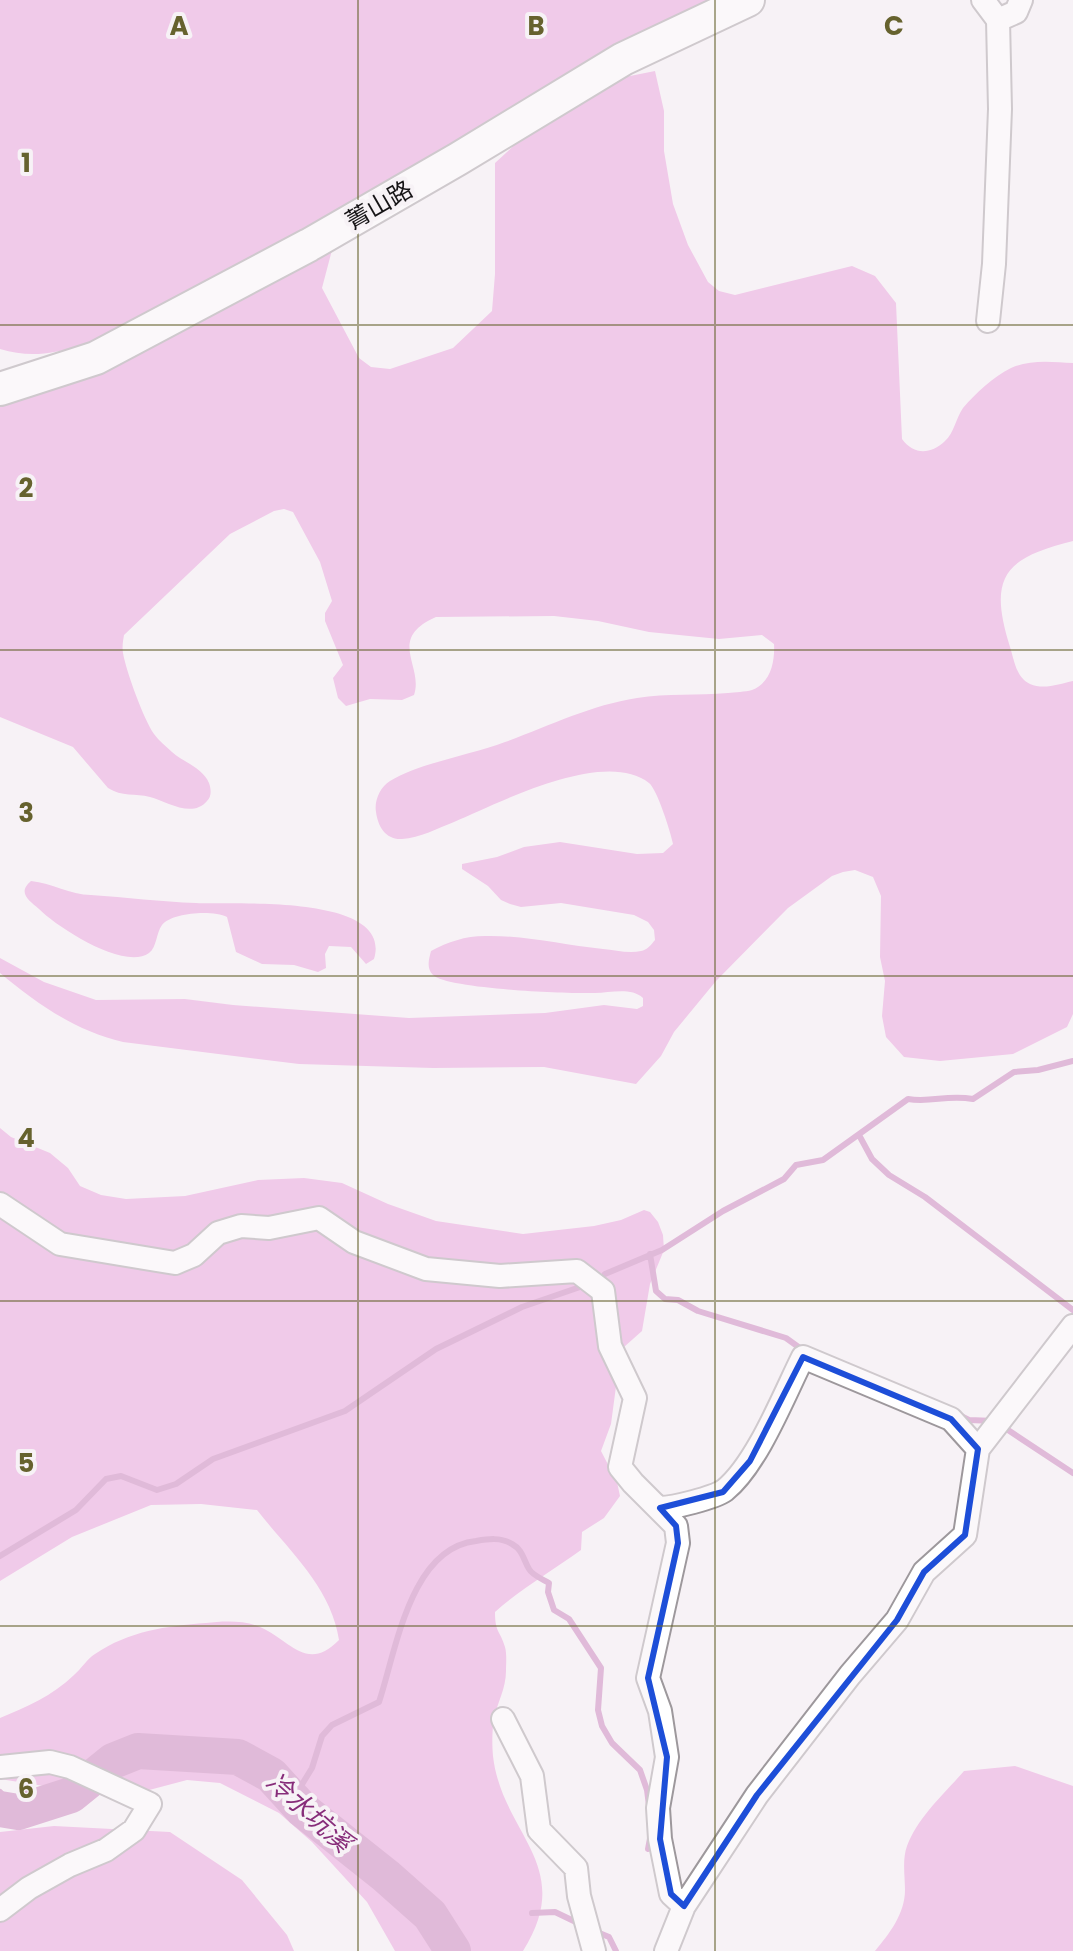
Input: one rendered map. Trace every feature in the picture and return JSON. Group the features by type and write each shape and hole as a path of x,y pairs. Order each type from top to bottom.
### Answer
{"street":[{"name":"菁山路","path":"0,389 96,358 309,245 623,59 748,0"},
{"path":"983,0 998,20 1000,109 994,264 988,321"},
{"path":"998,20 1016,12 1021,0"},
{"path":"0,1204 60,1244 175,1263 194,1255 218,1233 241,1226 269,1228 319,1218 354,1242 426,1269 500,1276 577,1271 603,1291 610,1346 635,1398 620,1467 676,1526 678,1543 648,1678 660,1711 667,1757 658,1808 660,1839 671,1894 684,1906"},
{"path":"666,1951 684,1906 757,1795 897,1620 924,1572 965,1535 978,1449 1073,1326"},
{"path":"660,1508 670,1508 723,1492 750,1461 803,1357 951,1419 978,1449"},
{"path":"503,1719 532,1776 539,1830 576,1868 579,1896 594,1951"},
{"path":"0,1767 50,1762 70,1767 150,1804 134,1830 106,1850 70,1865 29,1888 0,1910"}],"highlighted area":[{"path":"803,1357 951,1419 978,1449 965,1535 924,1572 897,1620 757,1795 684,1906 671,1894 660,1839 667,1757 648,1678 678,1543 676,1526 660,1508 723,1492 750,1461"}],"shaded area":[{"path":"0,0 719,0 124,330 63,350 32,354 0,349"},
{"path":"655,71 664,111 664,151 673,204 688,245 708,282 719,291 735,295 852,266 875,276 896,303 902,439 912,448 928,451 939,446 951,434 961,412 979,391 1011,368 1034,362 1073,363 1073,541 1031,555 1017,564 1007,574 1001,603 1016,668 1025,681 1052,686 1073,681 1073,1014 1067,1027 1013,1054 940,1061 904,1057 886,1037 882,1016 885,981 880,957 881,896 873,877 855,870 832,876 788,908 716,981 674,1032 661,1056 636,1084 544,1067 299,1064 123,1042 73,1024 43,1006 0,973 0,958 44,982 96,1000 185,999 409,1018 545,1013 604,1005 637,1009 643,1006 643,998 626,992 536,991 461,984 433,975 429,963 431,951 457,940 478,936 515,937 627,952 649,947 655,940 654,930 648,922 634,915 561,903 521,907 510,904 462,869 462,864 497,857 524,847 560,842 637,854 663,853 673,844 660,802 649,783 630,774 606,772 579,775 524,792 422,835 402,839 387,835 381,827 376,812 377,799 386,784 402,775 620,701 648,696 752,690 768,677 774,644 762,635 719,639 649,632 554,616 436,617 421,625 413,634 410,644 416,684 414,695 402,700 370,699 346,706 338,698 333,678 343,665 325,621 325,613 332,601 320,562 293,512 284,509 274,511 230,534 124,635 125,661 150,727 172,752 206,778 211,790 209,799 201,806 187,809 150,797 118,793 108,788 73,747 0,717 0,400 332,250 322,288 359,358 371,367 390,369 453,348 492,311 495,163 521,139 615,79"},
{"path":"31,881 83,894 183,902 273,904 336,913 360,923 374,938 374,959 366,964 351,947 329,946 325,954 326,968 318,972 294,965 262,964 236,952 227,917 203,913 167,921 160,928 149,953 138,957 124,956 75,936 48,917 26,896 25,889"},
{"path":"0,1128 11,1137 50,1153 68,1168 80,1186 101,1195 126,1199 185,1196 258,1180 304,1178 342,1183 436,1221 523,1234 594,1226 621,1220 644,1210 658,1222 664,1250 650,1284 642,1331 606,1363 617,1379 611,1424 601,1451 617,1482 620,1496 604,1518 582,1532 581,1550 495,1612 497,1628 506,1650 506,1662 505,1684 493,1723 493,1756 499,1784 540,1872 542,1895 538,1921 523,1951 395,1951 367,1902 312,1842 279,1813 220,1783 187,1780 119,1798 0,1779 0,1718 48,1695 77,1673 92,1656 121,1640 162,1628 226,1622 260,1627 308,1654 317,1654 339,1640 318,1586 257,1510 201,1504 151,1505 72,1537 0,1581"},
{"path":"1015,1766 1073,1786 1073,1951 875,1951 891,1931 902,1907 905,1851 925,1816 964,1771"},
{"path":"54,1826 170,1832 242,1880 287,1935 294,1951 0,1951 0,1832"}],"waterway":[{"path":"605,1274 662,1250 723,1211 784,1179 796,1165 823,1160 908,1099 973,1099 1014,1072 1038,1070 1073,1061"},
{"path":"859,1135 872,1159 889,1175 925,1197 1073,1310"},
{"path":"650,1254 656,1291 665,1299 678,1300 698,1311 786,1338 804,1351"},
{"path":"0,1556 76,1510 106,1479 121,1476 157,1490 176,1484 213,1459 345,1411 436,1349 522,1307 580,1287"},
{"path":"959,1415 969,1420 994,1421"},
{"path":"1005,1428 1073,1473"},
{"path":"293,1799 312,1768 322,1736 332,1725 379,1702 409,1605 435,1562 454,1548 494,1539 516,1546 530,1571 549,1583 548,1592 554,1610 569,1619 601,1668 598,1710 602,1726 612,1743 640,1770 649,1806"},
{"name":"冷水坑溪","path":"0,1809 18,1812 71,1795 113,1761 138,1751 238,1757 271,1775 303,1810 430,1915 453,1951"},
{"path":"0,1792 18,1812"},
{"path":"648,1849 651,1833"},
{"path":"532,1913 555,1912 580,1924"},
{"path":"597,1932 609,1937 616,1951"}]}
